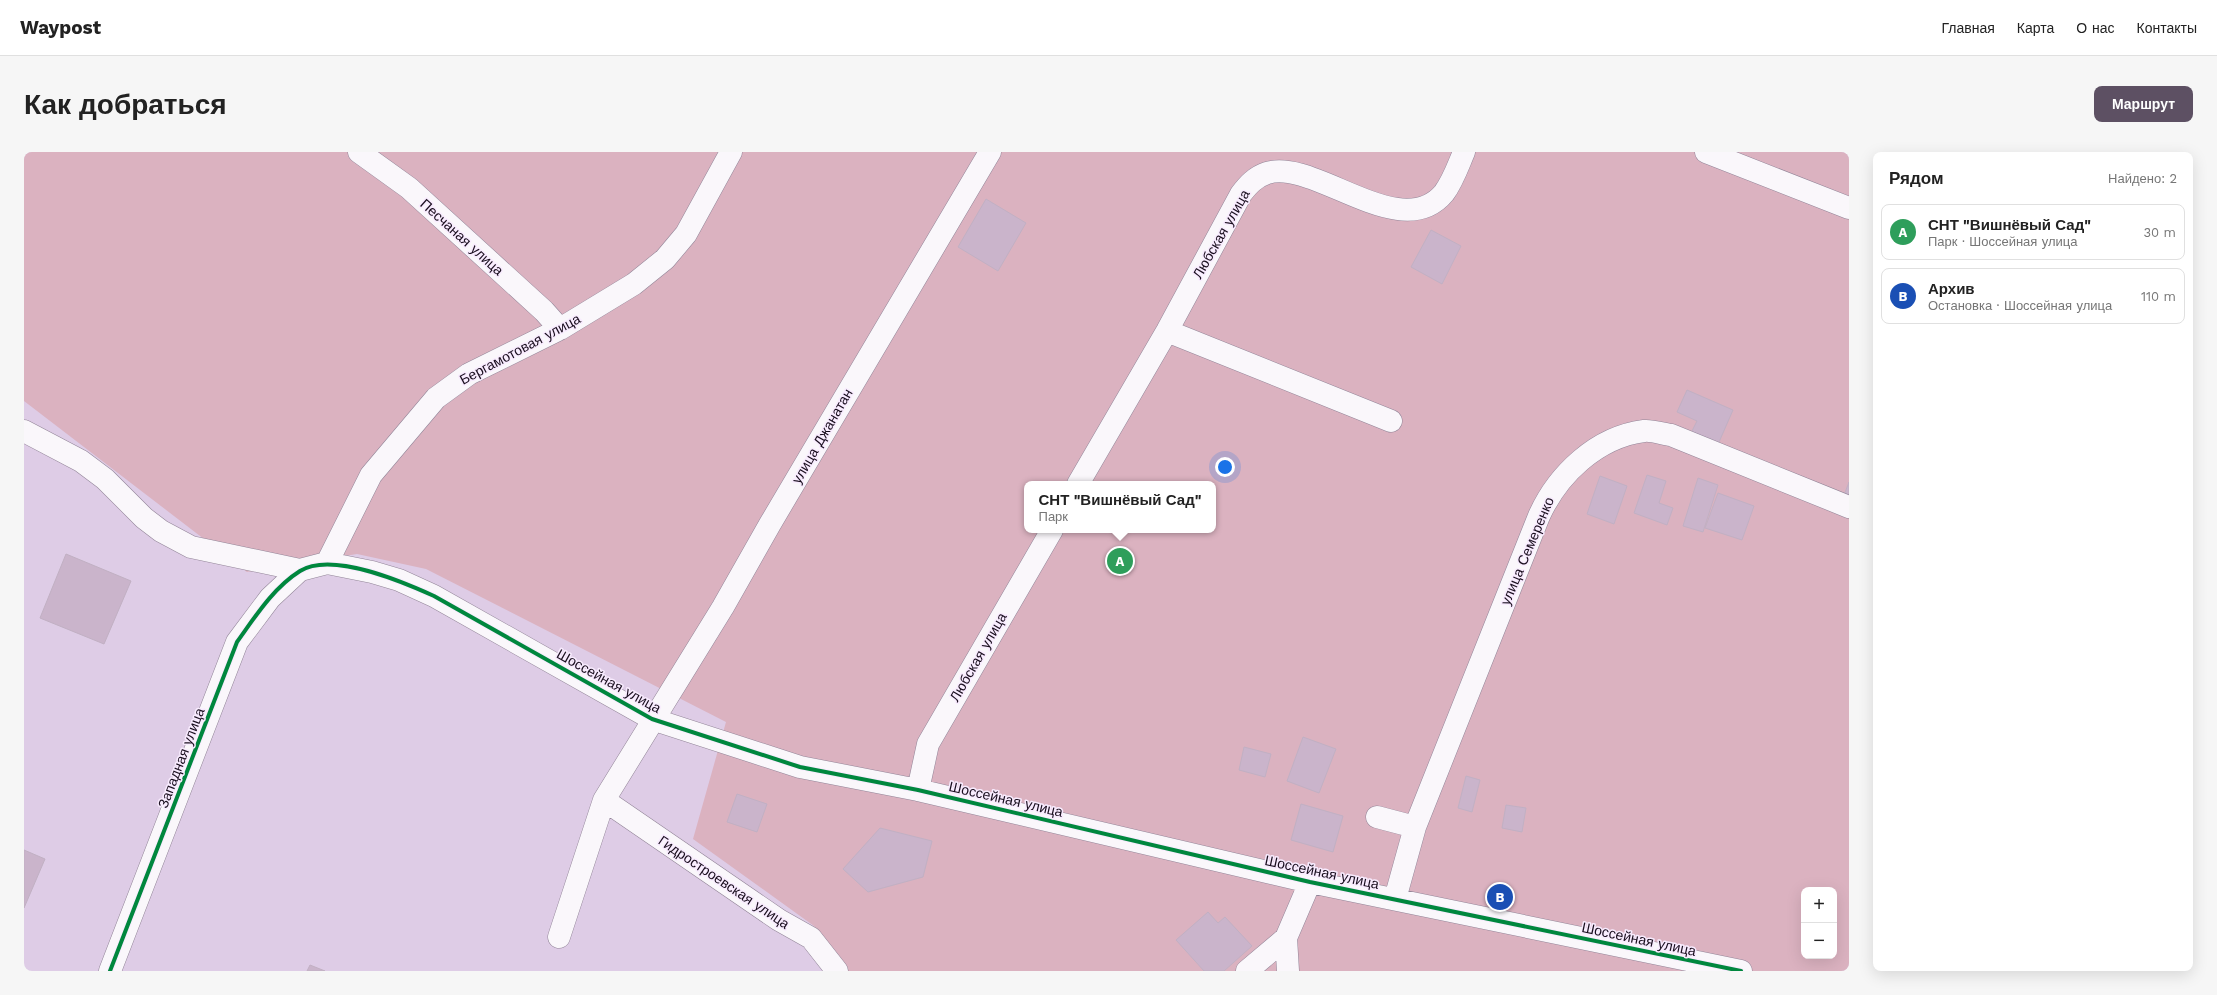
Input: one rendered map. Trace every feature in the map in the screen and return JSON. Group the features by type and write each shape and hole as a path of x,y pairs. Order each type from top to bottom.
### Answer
{"street":[{"name":"Песчаная улица","path":"359,152 409,188 544,311 560,329"},
{"name":"Бергамотовая улица","path":"327,563 371,475 436,398 469,374 560,329 634,284 665,259 686,234 731,152"},
{"name":"улица Джанатан","path":"558,937 604,800 652,719 723,607 770,524 990,152"},
{"name":"Любская улица","path":"1080,481 1167,331 1241,194 1252,181 1267,173 1288,172 1313,180 1374,204 1407,210 1426,206 1443,193 1455,173 1464,152"},
{"path":"1706,152 1849,208"},
{"path":"1167,331 1392,421"},
{"name":"Шоссейная улица","path":"24,431 81,462 104,479 144,518 161,530 191,546 300,570 327,563 399,580 434,596 652,719 800,767 918,790 1310,882 1741,971"},
{"name":"улица Семеренко","path":"1395,899 1415,827 1547,497 1562,478 1592,451 1624,436 1646,431 1671,436 1849,507"},
{"name":"Любская улица","path":"918,790 928,744 1050,533"},
{"name":"Западная улица","path":"110,971 237,642 270,598 300,570"},
{"name":"Гидростроевская улица","path":"604,800 779,920 811,938 837,971"},
{"path":"1378,817 1415,827"},
{"path":"1247,971 1286,938 1310,882"},
{"path":"1286,938 1288,971"}],"shaded area":[{"path":"24,152 1849,152 1849,971 848,971 814,926 693,839 726,722 426,569 357,554 247,572 24,401"}],"building":[{"path":"986,199 1026,223 998,271 958,247"},
{"path":"1431,230 1461,246 1442,284 1411,267"},
{"path":"1687,390 1733,410 1716,449 1689,437 1697,421 1677,412"},
{"path":"1647,475 1666,481 1659,503 1673,508 1667,525 1634,513"},
{"path":"1600,476 1627,486 1614,524 1587,514"},
{"path":"1698,478 1718,485 1703,532 1683,526"},
{"path":"1849,482 1849,505 1841,503"},
{"path":"1718,493 1754,506 1742,540 1705,528"},
{"path":"66,554 131,581 104,644 40,618"},
{"path":"1303,737 1336,749 1319,793 1287,781"},
{"path":"1244,747 1271,754 1265,777 1239,770"},
{"path":"1466,776 1480,780 1472,812 1458,808"},
{"path":"737,794 767,804 757,832 727,822"},
{"path":"1301,804 1343,816 1333,852 1291,840"},
{"path":"1506,805 1526,808 1522,832 1502,828"},
{"path":"880,828 932,841 923,877 868,892 843,869"},
{"path":"24,850 45,859 24,908"},
{"path":"1208,912 1218,923 1225,917 1252,946 1224,971 1204,971 1176,940"},
{"path":"310,965 325,971 307,971"}],"cycle path":[{"path":"110,971 237,642 273,594 290,578 300,571 314,566 330,564 348,566 367,571 404,583 434,596 652,719 800,767 918,790 1310,882 1741,971"}],"place":[{"name":"СНТ \"Вишнёвый Сад\"","path":"1120,561"},
{"name":"Архив","path":"1500,897"}]}
